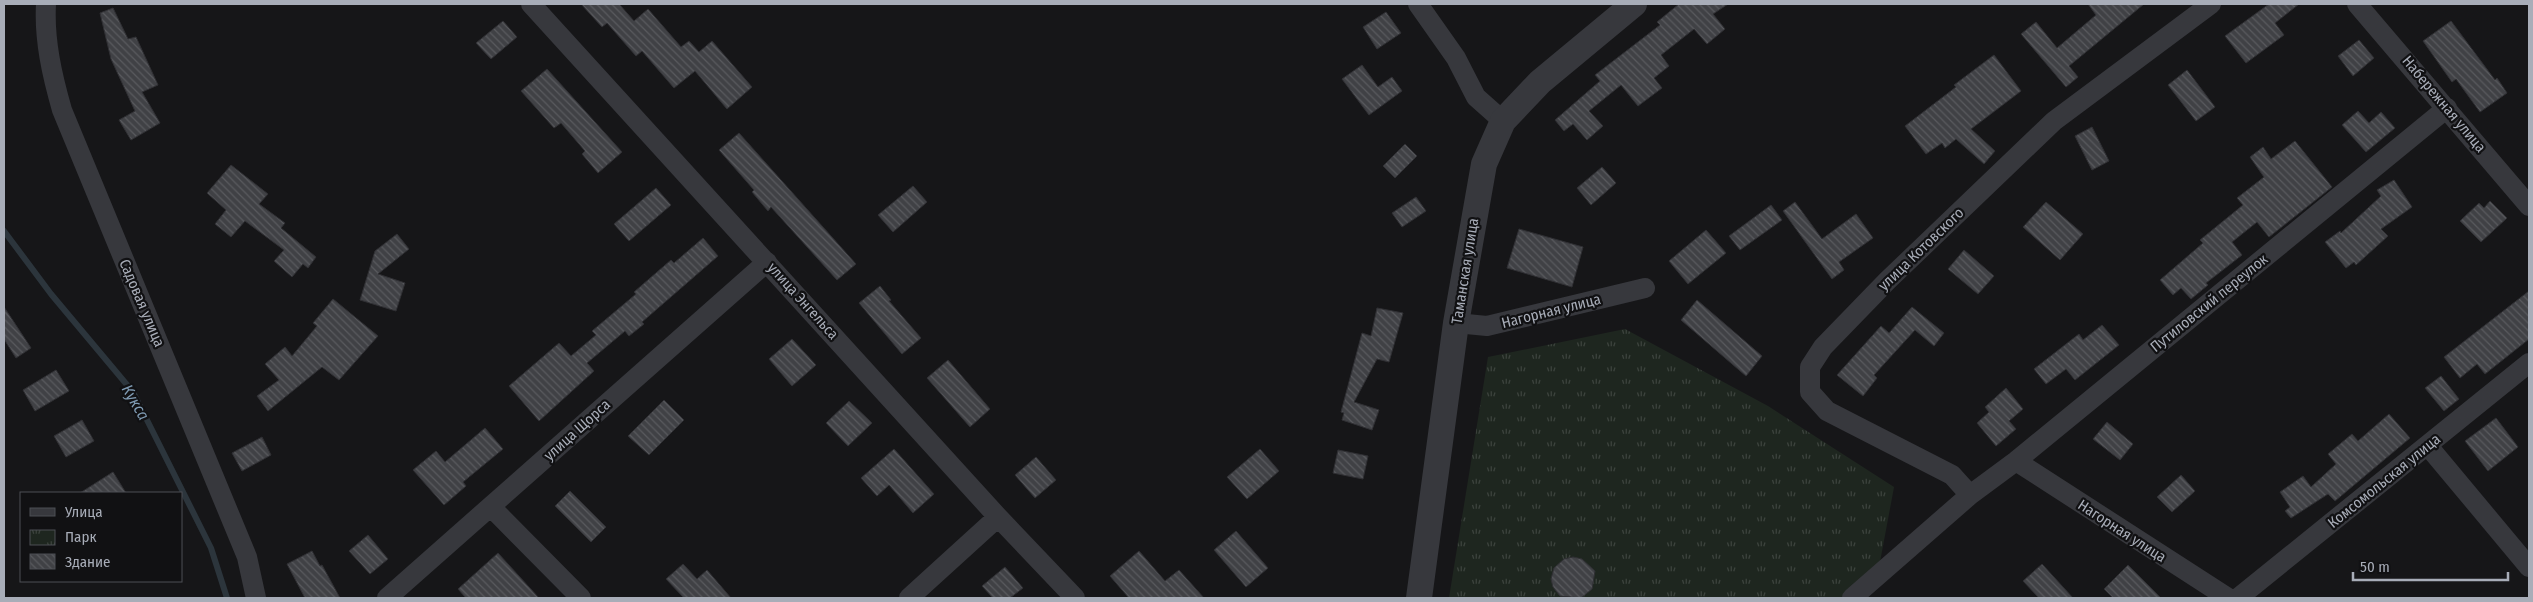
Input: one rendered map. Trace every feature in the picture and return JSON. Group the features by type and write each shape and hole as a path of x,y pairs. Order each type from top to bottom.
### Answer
{"street":[{"name":"Садовая улица","path":"46,4 45,20 51,73 62,110 247,557 256,598"},
{"name":"улица Энгельса","path":"531,4 998,517 1075,598"},
{"path":"1418,4 1456,58 1476,97 1503,121"},
{"name":"Таманская улица","path":"1419,598 1456,323 1484,164 1503,121 1540,82 1634,4"},
{"name":"улица Котовского","path":"1970,495 1952,475 1826,412 1810,392 1810,367 1823,347 1887,281 2054,121 2211,4"},
{"name":"Набережная улица","path":"2358,4 2529,206"},
{"name":"Путиловский переулок","path":"1970,495 2016,461 2447,108"},
{"name":"улица Щорса","path":"387,598 767,262"},
{"name":"Нагорная улица","path":"1456,323 1487,326 1645,288"},
{"name":"Комсомольская улица","path":"2238,598 2529,363"},
{"path":"2428,446 2529,567"},
{"name":"Нагорная улица","path":"2016,461 2228,598"},
{"path":"1852,598 1970,495"},
{"path":"491,507 581,598"},
{"path":"909,598 998,517"}],"green space":[{"path":"1625,329 1768,406 1894,487 1879,567 1841,598 1449,598 1488,357"}],"building":[{"path":"581,4 619,4 634,21 648,9 681,47 689,41 699,52 712,41 752,87 727,109 695,71 674,88 642,51 636,56 607,23 602,27"},
{"path":"1679,4 1728,4 1713,14 1725,29 1707,44 1694,29 1661,55 1669,66 1654,78 1662,88 1638,106 1621,85 1589,111 1603,126 1587,140 1573,124 1564,131 1555,120 1600,81 1595,75 1660,25 1657,22"},
{"path":"2088,4 2144,4 2069,66 2078,77 2066,87 2021,34 2036,22 2057,48 2096,15"},
{"path":"2269,4 2299,4 2275,23 2284,35 2246,63 2225,36"},
{"path":"113,8 128,39 136,37 158,85 142,92 160,123 131,140 119,120 135,111 111,59 100,13"},
{"path":"1386,12 1401,33 1377,49 1363,27"},
{"path":"503,21 517,37 491,59 476,43"},
{"path":"2451,21 2507,93 2480,112 2456,79 2452,82 2423,41"},
{"path":"2359,40 2374,58 2353,76 2338,56"},
{"path":"1994,55 2021,91 1971,129 1995,151 1984,164 1956,139 1945,148 1942,143 1926,154 1905,126"},
{"path":"1362,65 1378,87 1392,77 1402,91 1369,115 1342,79"},
{"path":"547,69 622,152 598,173 582,154 585,151 561,123 554,128 521,91"},
{"path":"2187,70 2215,107 2196,121 2168,85"},
{"path":"2358,111 2369,123 2381,112 2395,128 2366,152 2342,125"},
{"path":"2092,127 2109,161 2092,170 2075,136"},
{"path":"739,133 856,264 837,280 771,207 768,211 752,192 754,190 719,150"},
{"path":"2295,141 2332,187 2269,237 2257,222 2232,242 2242,255 2206,283 2208,285 2191,299 2181,288 2173,295 2160,280 2203,243 2200,240 2243,205 2237,198 2264,177 2250,157 2263,147 2271,159"},
{"path":"1405,144 1417,156 1395,178 1383,166"},
{"path":"231,165 268,194 259,204 285,223 281,228 316,257 308,268 303,264 292,277 274,261 284,250 245,221 231,237 215,224 226,210 207,193"},
{"path":"1602,167 1616,183 1591,205 1577,188"},
{"path":"2394,180 2412,207 2381,229 2388,236 2356,265 2354,262 2346,268 2325,242 2340,231 2341,233 2381,196 2377,190"},
{"path":"913,186 927,202 893,232 878,215"},
{"path":"656,188 671,205 629,241 614,224"},
{"path":"1416,197 1426,211 1402,227 1392,213"},
{"path":"2490,201 2507,218 2481,242 2460,221 2479,203 2484,208"},
{"path":"1795,202 1822,239 1856,214 1873,238 1839,262 1844,270 1832,279 1783,211"},
{"path":"2046,202 2083,234 2060,260 2023,227"},
{"path":"1771,205 1782,220 1740,250 1729,236"},
{"path":"1519,229 1583,247 1572,287 1507,268"},
{"path":"1706,230 1726,253 1688,284 1669,261"},
{"path":"397,234 409,249 378,274 405,283 396,311 360,300 375,251"},
{"path":"703,238 718,256 642,322 644,324 629,336 625,331 587,363 594,371 539,421 509,386 559,343 571,356 596,335 592,331 636,294 634,292 671,260 674,263"},
{"path":"1964,250 1994,276 1978,294 1948,269"},
{"path":"880,286 891,300 889,301 921,338 902,354 859,303"},
{"path":"2529,291 2529,339 2485,374 2477,364 2460,378 2444,357"},
{"path":"333,299 378,336 339,380 322,367 268,411 257,396 279,380 265,364 285,347 292,356 317,326 313,323"},
{"path":"1697,300 1762,356 1746,376 1681,320"},
{"path":"4,307 31,348 16,358 4,339"},
{"path":"1912,307 1944,333 1934,346 1915,330 1874,375 1877,378 1863,396 1837,375 1881,326 1889,333"},
{"path":"1377,308 1403,313 1389,362 1377,359 1354,402 1379,410 1372,430 1342,420 1344,413 1341,412 1362,333 1371,336"},
{"path":"2102,325 2119,345 2075,380 2066,369 2046,384 2034,369 2079,334 2083,340"},
{"path":"792,339 816,365 792,386 769,359"},
{"path":"948,360 990,409 970,427 927,378"},
{"path":"56,370 69,391 35,411 23,390"},
{"path":"2441,376 2459,399 2444,411 2425,388"},
{"path":"2006,388 2023,409 2009,421 2016,429 1996,446 1977,423 1989,412 1985,407"},
{"path":"664,400 684,420 649,455 628,436"},
{"path":"849,401 872,423 848,446 826,423"},
{"path":"2389,414 2410,438 2335,501 2328,494 2291,518 2285,511 2290,507 2280,492 2303,476 2311,487 2336,464 2328,454 2352,434 2358,441"},
{"path":"2496,418 2518,447 2488,471 2465,441"},
{"path":"82,420 94,441 66,457 54,436"},
{"path":"2107,422 2133,444 2120,460 2093,439"},
{"path":"485,428 503,449 463,482 466,486 444,505 413,470 436,451 445,462"},
{"path":"262,437 271,455 242,471 232,453"},
{"path":"894,449 934,494 913,513 889,485 877,496 861,478"},
{"path":"1260,449 1279,471 1247,499 1227,477"},
{"path":"1338,450 1368,456 1363,479 1333,473"},
{"path":"1036,457 1056,480 1035,498 1015,475"},
{"path":"113,472 125,492 82,492"},
{"path":"2181,475 2195,491 2172,512 2157,497"},
{"path":"570,491 606,527 591,542 555,506"},
{"path":"1236,531 1268,568 1246,587 1214,550"},
{"path":"368,535 388,559 370,574 349,551"},
{"path":"312,551 340,598 305,598 287,564"},
{"path":"1139,551 1165,581 1179,570 1204,598 1129,598 1110,576"},
{"path":"498,553 539,598 466,598 458,589"},
{"path":"1573,557 1582,559 1595,571 1592,589 1581,598 1560,596 1553,587 1551,579 1554,568 1564,559"},
{"path":"683,564 697,579 707,570 731,598 684,598 666,579"},
{"path":"2042,564 2073,598 2039,598 2023,581"},
{"path":"2128,565 2161,598 2113,598 2104,589"},
{"path":"1005,567 1023,588 1010,598 993,598 982,586"}],"waterway":[{"name":"Кукса","path":"4,231 51,294 133,392 211,548 227,598"}]}
